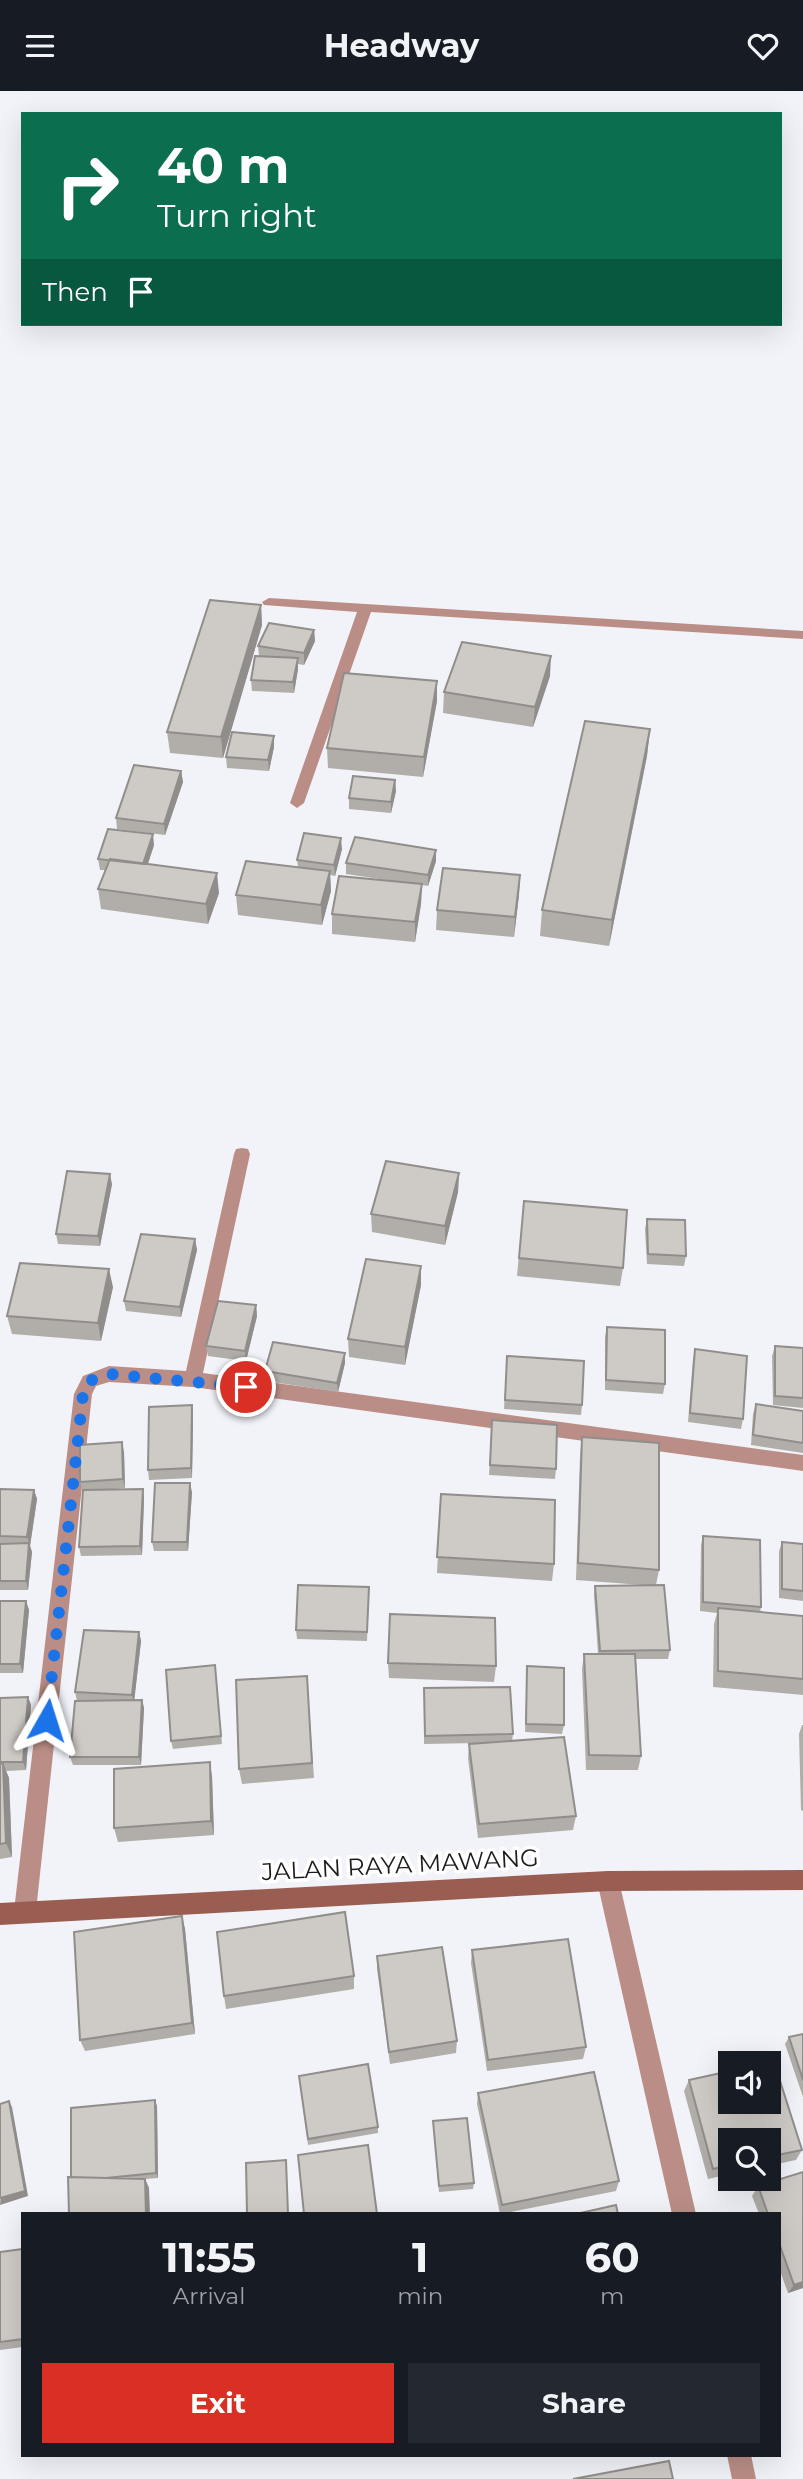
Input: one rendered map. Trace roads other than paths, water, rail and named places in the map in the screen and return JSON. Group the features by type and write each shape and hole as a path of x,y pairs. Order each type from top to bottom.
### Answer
{"main road":[{"name":"JALAN RAYA MAWANG","path":"0,1914 608,1881 803,1880"}],"street":[{"path":"269,602 803,635"},
{"path":"297,803 365,609"},
{"path":"193,1380 242,1154"},
{"path":"26,1911 83,1394 89,1381 109,1374 193,1380 803,1463"},
{"path":"608,1881 684,2212"},
{"path":"738,2457 744,2479"}]}
